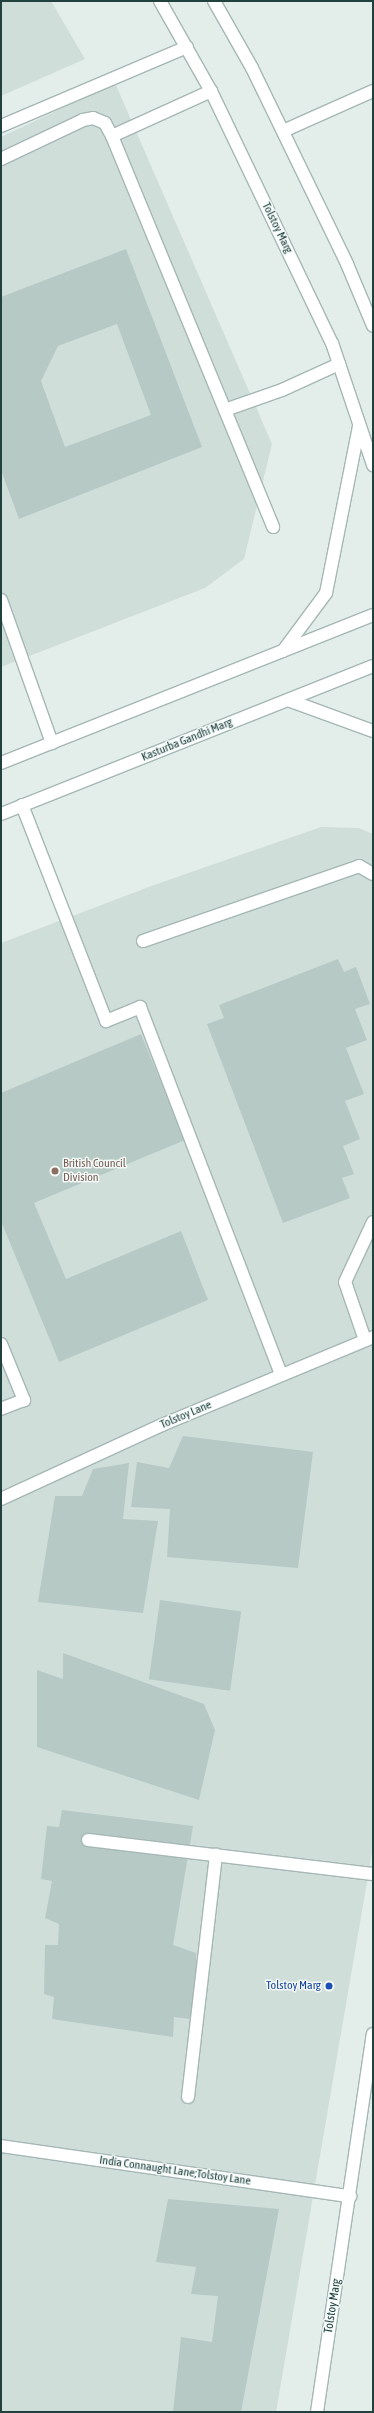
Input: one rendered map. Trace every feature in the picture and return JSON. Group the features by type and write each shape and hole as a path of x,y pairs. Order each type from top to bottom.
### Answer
{"main road":[{"name":"Tolstoy Marg","path":"160,1 211,91 332,343 373,465"},
{"path":"214,1 252,68 347,264 373,326"},
{"path":"1,126 187,47"},
{"path":"112,136 211,91"},
{"path":"282,130 373,91"},
{"path":"1,159 83,120 93,118 105,123 112,136 273,526"},
{"path":"225,410 282,390 339,364"},
{"path":"283,651 326,592 360,425"},
{"path":"1,600 52,743"},
{"path":"1,763 373,615"},
{"name":"Kasturba Gandhi Marg","path":"1,814 373,666"},
{"path":"288,700 373,731"},
{"path":"22,805 106,1021 140,1007 281,1374"},
{"path":"143,941 359,866 373,874"},
{"path":"369,1339 345,1282 373,1222"},
{"name":"Tolstoy Lane","path":"1,1499 162,1425 281,1374 369,1339"},
{"path":"1,1344 24,1400 1,1409"},
{"path":"88,1840 373,1874"},
{"path":"188,2097 216,1855"},
{"name":"Tolstoy Marg","path":"317,2412 373,2034"},
{"name":"India Connaught Lane;Tolstoy Lane","path":"1,2146 350,2196"}],"shaded area":[{"path":"1,1 51,1 85,59 1,96"},
{"path":"115,83 272,444 244,559 205,588 1,667 1,137"},
{"path":"321,827 359,828 373,834 373,1847 276,2412 1,2412 1,943 154,885"}],"building":[{"path":"126,249 202,447 19,519 1,470 1,297","holes":["117,324 151,415 65,447 41,381 58,346"]},
{"path":"338,959 344,972 356,967 370,1004 355,1009 367,1040 346,1048 364,1094 345,1101 360,1139 343,1146 354,1174 342,1178 350,1198 283,1223 207,1024 224,1018 219,1005"},
{"name":"British Council Division","path":"141,1034 185,1140 34,1203 66,1279 181,1231 208,1300 59,1362 1,1221 1,1093"},
{"path":"183,1436 313,1452 298,1568 167,1557 170,1509 131,1507 137,1462 169,1468"},
{"path":"129,1463 123,1519 158,1521 143,1613 38,1602 55,1496 82,1496 93,1469"},
{"path":"160,1600 241,1611 230,1691 149,1679"},
{"path":"63,1653 204,1704 215,1730 199,1800 37,1747 37,1670 63,1679"},
{"path":"62,1810 193,1826 173,1945 196,1953 197,2020 174,2017 173,2037 52,2019 54,1997 44,1994 45,1945 58,1945 59,1924 45,1918 52,1881 41,1879 47,1826 59,1827"},
{"path":"168,2199 279,2209 241,2412 173,2412 181,2337 212,2342 218,2296 191,2294 196,2267 156,2262"}],"place":[{"name":"British Council Division","path":"55,1171"},
{"name":"Tolstoy Marg","path":"329,1986"}]}
